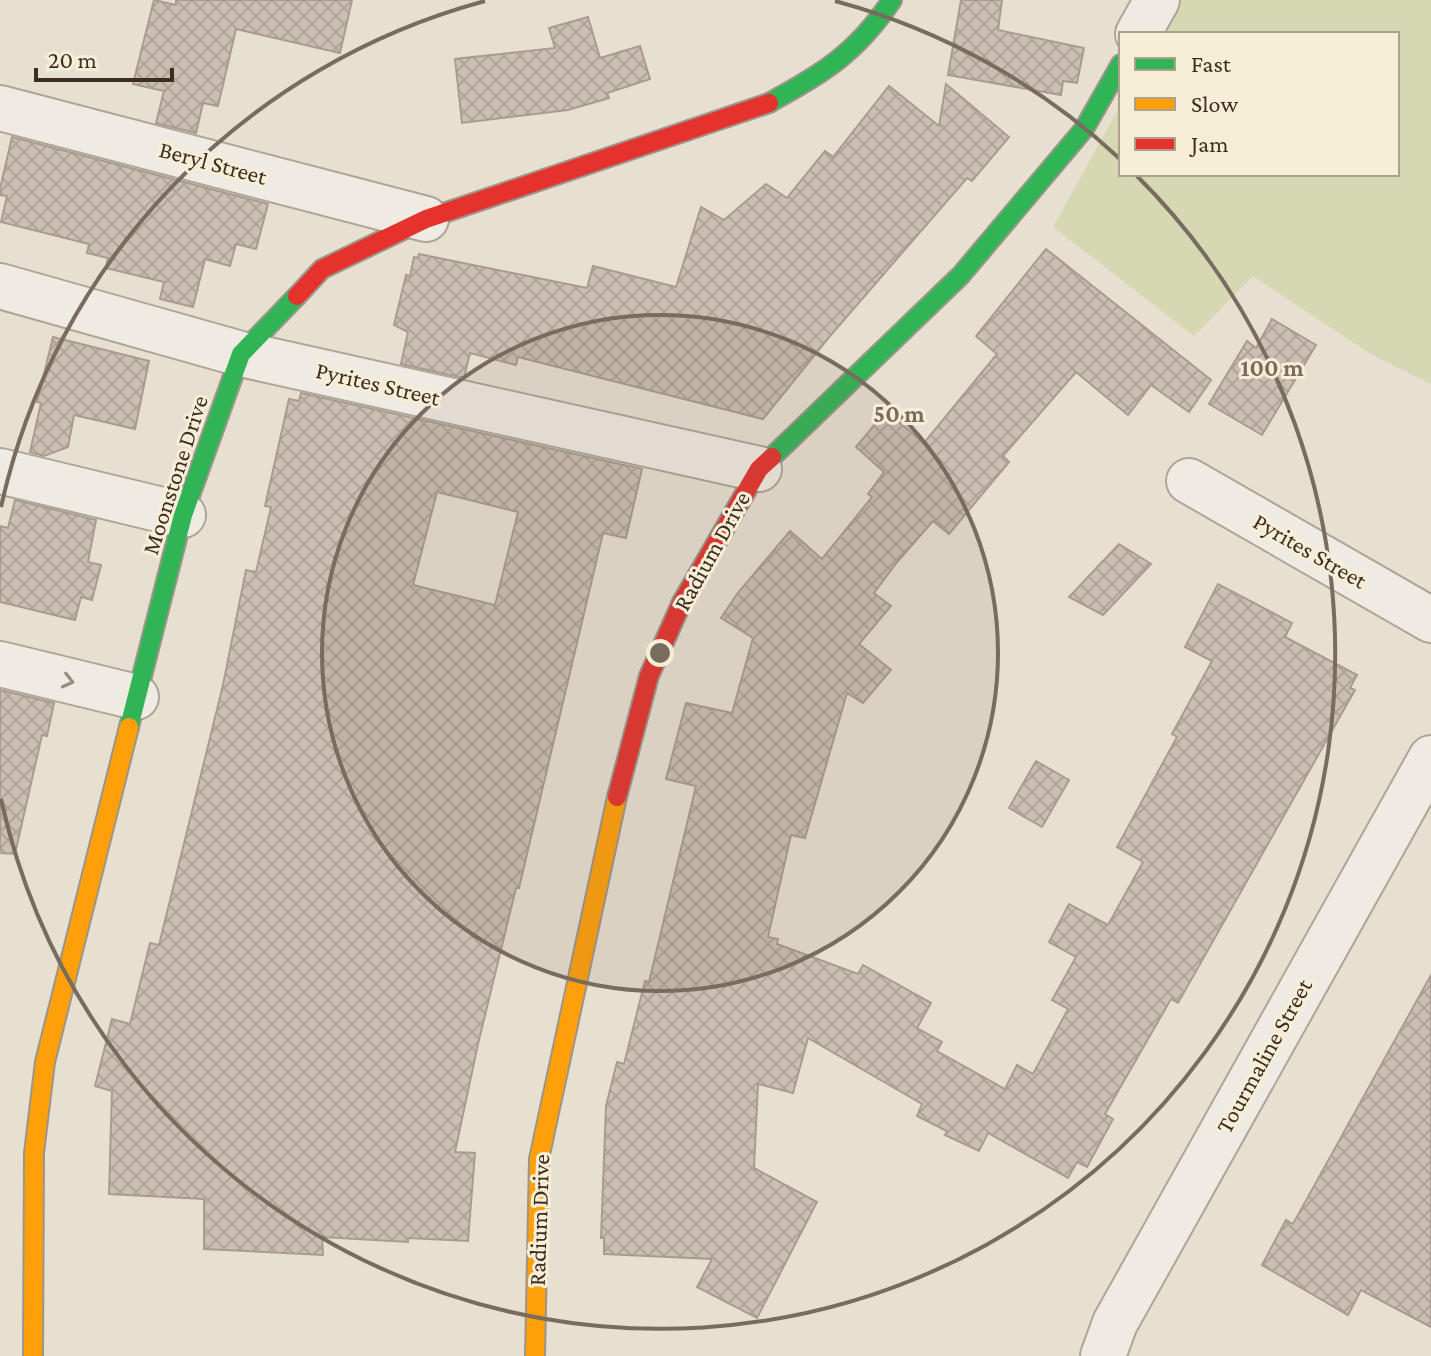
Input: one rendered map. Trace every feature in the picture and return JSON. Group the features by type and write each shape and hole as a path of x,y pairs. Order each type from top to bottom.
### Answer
{"street":[{"name":"Moonstone Drive","path":"33,1356 34,1153 45,1062 183,515 241,354 322,269 426,219 552,174 758,110 836,65 874,27 892,0"},
{"path":"1139,32 1157,0"},
{"name":"Radium Drive","path":"535,1356 539,1159 618,794 649,676 682,602 759,469 961,275 1084,129 1119,68"},
{"name":"Beryl Street","path":"0,108 426,219"},
{"name":"Pyrites Street","path":"0,286 241,354 759,469"},
{"path":"0,471 183,515"},
{"name":"Pyrites Street","path":"1189,481 1431,620"},
{"path":"0,664 136,697"},
{"name":"Tourmaline Street","path":"1103,1356 1115,1323 1431,758"}],"green space":[{"path":"1179,0 1431,0 1431,384 1369,353 1253,276 1194,336 1053,227 1119,108 1119,176 1399,176 1399,32 1161,32"}],"building":[{"path":"154,0 176,5 176,0 352,0 340,53 236,29 218,106 203,103 196,133 156,123 164,91 133,84"},
{"path":"961,0 1002,0 998,30 1084,48 1077,83 1063,81 1061,95 948,75"},
{"path":"588,17 600,58 640,46 650,79 607,93 609,98 568,110 462,123 455,59 555,48 549,28"},
{"path":"946,84 1009,137 972,181 967,178 830,336 763,419 518,357 516,365 470,353 464,378 401,364 408,332 394,325 406,275 410,276 414,257 418,258 419,254 587,288 593,266 676,287 701,207 724,220 766,184 787,198 825,151 833,157 889,86 939,126"},
{"path":"12,137 268,204 256,249 236,244 230,266 205,259 193,307 160,299 164,282 106,268 108,258 87,253 89,244 1,222 7,196 0,195 0,189"},
{"path":"1046,249 1211,380 1189,412 1151,385 1128,415 1076,372 1003,456 1009,462 949,534 933,521 898,561 874,593 891,606 859,644 891,670 863,703 847,693 805,838 791,835 768,937 778,939 777,944 858,974 863,965 931,1003 917,1028 942,1042 937,1051 1005,1089 1017,1065 1033,1074 1068,1009 1052,1000 1076,957 1049,942 1069,904 1108,925 1143,862 1117,847 1177,737 1172,734 1212,661 1185,647 1218,584 1292,623 1285,637 1357,675 1350,688 1355,690 1178,1003 1171,999 1105,1114 1113,1119 1087,1167 1077,1162 1068,1178 988,1133 979,1151 945,1135 947,1131 917,1116 922,1104 808,1038 793,1093 758,1084 754,1168 817,1202 757,1318 697,1287 712,1259 604,1254 604,1238 601,1238 606,1106 617,1062 624,1064 645,981 649,982 696,786 666,779 686,703 732,713 753,638 721,618 737,594 790,531 822,559 872,497 868,494 884,472 856,447 886,411 924,443 997,354 976,336"},
{"path":"1272,319 1316,345 1262,435 1209,404 1247,341 1256,348"},
{"path":"53,337 149,361 135,429 74,415 68,447 44,456 30,452 41,403 37,402"},
{"path":"301,393 642,469 626,538 603,533 519,888 516,888 478,1044 455,1152 475,1153 468,1241 408,1238 408,1242 322,1237 323,1255 204,1249 204,1199 109,1194 112,1091 95,1086 112,1019 130,1024 150,943 159,945 223,685 246,570 256,572 271,507 265,506 289,399 299,401","holes":["437,492 518,512 495,605 413,585"]},
{"path":"15,500 96,520 88,562 101,565 92,600 81,597 75,620 0,602 0,526 8,528"},
{"path":"1119,544 1151,564 1103,615 1069,597"},
{"path":"0,690 54,703 47,736 42,735 15,854 0,853"},
{"path":"1036,761 1069,780 1042,827 1009,808"},
{"path":"1431,975 1431,1327 1361,1290 1348,1315 1262,1265 1286,1220 1293,1224"}],"traffic: fast":[{"path":"769,103 838,60 865,35 892,0"},
{"path":"772,457 961,275 1084,129 1119,68"},
{"path":"129,727 183,515 241,354 297,296"}],"traffic: slow":[{"path":"33,1356 34,1153 45,1062 129,727"},
{"path":"535,1356 539,1159 617,797"}],"traffic: jam":[{"path":"297,296 322,269 426,219 769,103"},
{"path":"617,797 649,676 682,602 759,469 772,457"}]}
